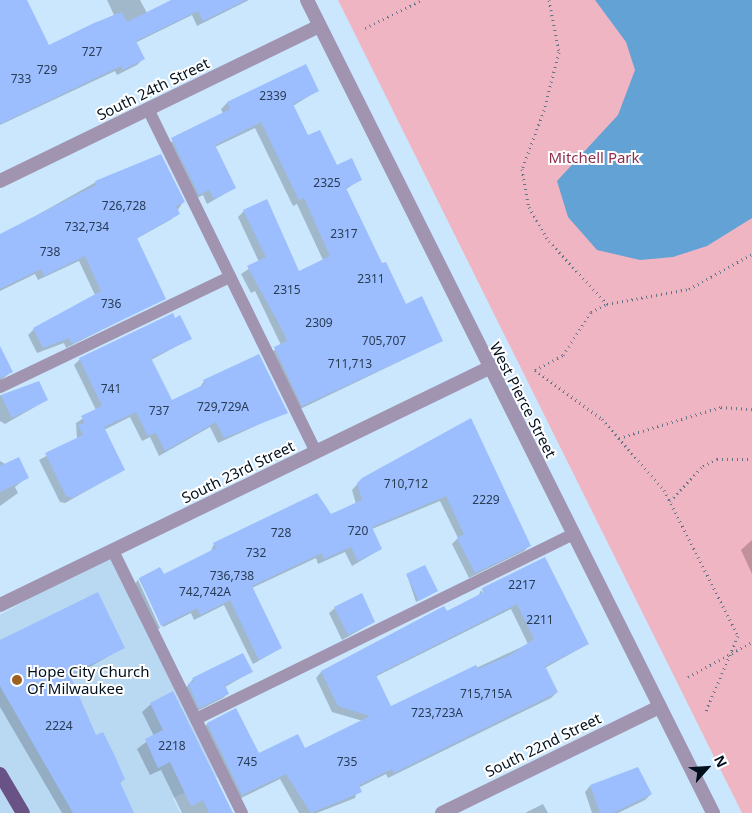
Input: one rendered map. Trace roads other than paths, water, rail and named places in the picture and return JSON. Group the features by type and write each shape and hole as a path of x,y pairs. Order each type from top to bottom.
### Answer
{"main road":[{"path":"0,774 23,813"}],"street":[{"name":"West Pierce Street","path":"307,0 489,368 713,813"},
{"name":"South 24th Street","path":"0,181 320,26"},
{"name":"South 23rd Street","path":"0,605 489,368"},
{"name":"South 22nd Street","path":"442,813 659,707"}],"lane":[{"path":"148,109 316,452"},
{"path":"0,387 230,277"},
{"path":"196,719 572,534"},
{"path":"113,551 242,813"}],"water":[{"path":"595,0 752,0 752,218 707,246 673,257 640,260 597,250 568,217 557,181 618,115 635,70 626,42"}],"place":[{"name":"Hope City Church Of Milwaukee","path":"17,680"}],"park label":[{"name":"Mitchell Park","path":"594,158"}]}
